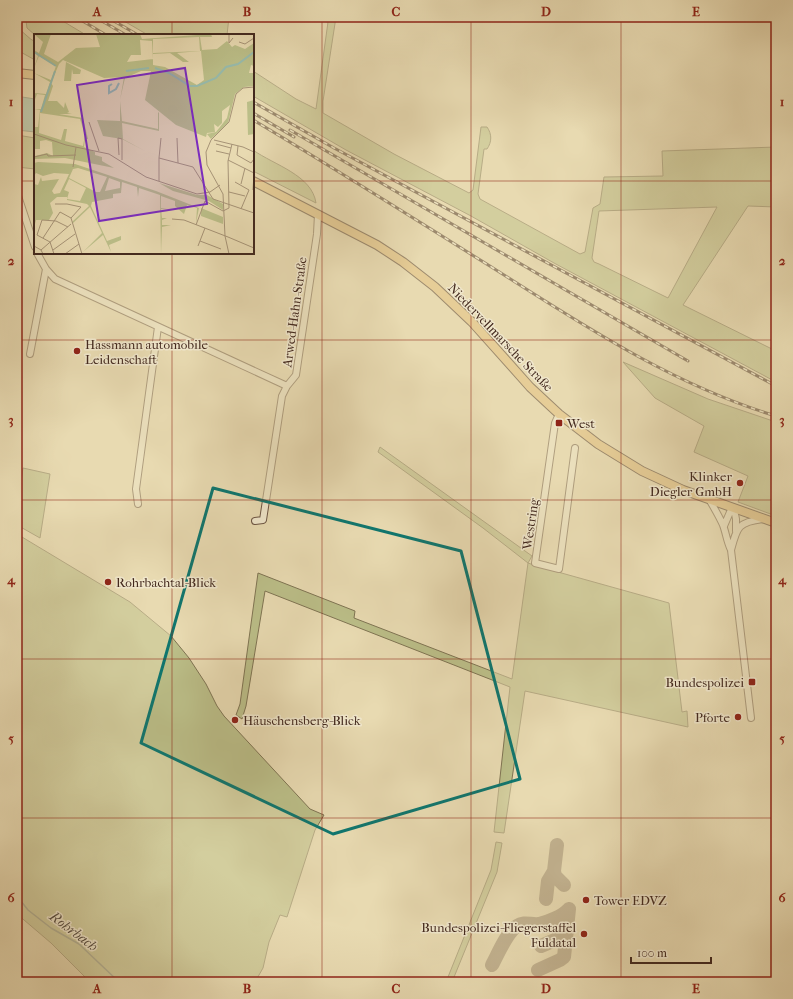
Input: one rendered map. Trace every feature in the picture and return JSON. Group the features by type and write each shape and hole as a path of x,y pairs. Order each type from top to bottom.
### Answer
{"main road":[{"path":"17,73 34,75"},
{"name":"Niedervellmarsche Straße","path":"254,182 377,245 403,262 435,287 472,322 530,386 559,414 598,444 642,472 684,490 776,523"}],"street":[{"path":"17,20 22,17"},
{"path":"17,193 34,244"},
{"name":"Arwed-Hahn-Straße","path":"38,254 46,269 55,279 287,386 296,375 317,234 318,214"},
{"path":"30,354 46,269"},
{"path":"138,504 136,490 158,326"},
{"path":"254,521 263,520 282,396 287,386"},
{"name":"Westring","path":"559,414 555,423 535,563 560,569 575,448"},
{"path":"709,499 724,526 731,550 751,718"},
{"path":"724,526 730,512 734,508"},
{"path":"731,550 736,531 734,508"},
{"name":"Niedervellmarsche Straße","path":"736,531 744,522 764,519"}],"highlighted area":[{"path":"213,488 461,551 520,779 333,834 141,743"}],"green space":[{"path":"29,17 56,17 84,34 34,34 27,28 26,21"},
{"path":"117,17 229,17 227,34 146,34"},
{"path":"297,17 336,17 323,101 323,113 394,154 469,193 473,190 481,127 487,127 491,135 491,141 487,149 484,149 478,194 480,199 580,254 585,252 593,208 600,204 604,177 663,176 662,151 776,147 776,207 748,206 683,305 776,351 776,382 554,263 471,216 346,150 254,97 254,72 296,99 316,109 328,22","holes":["717,207 668,298 594,262 592,258 599,211"]},
{"path":"17,28 34,41 34,59 17,50"},
{"path":"17,135 34,138 34,169 17,167"},
{"path":"254,151 300,178 313,193 316,203 254,172"},
{"path":"623,362 708,399 776,422 776,516 738,502 748,476 694,452 704,426 655,398"},
{"path":"380,447 532,556 528,563 483,528 378,452"},
{"path":"23,468 50,474 40,538 17,525 17,509"},
{"path":"17,534 130,602 171,636 189,658 224,716 310,809 324,815 315,830 287,917 280,915 269,942 263,968 255,982 90,982 51,943 17,914"},
{"path":"528,563 669,603 682,712 687,711 688,727 525,691 504,833 494,832 510,687 265,591 246,706 242,719 236,715 240,704 258,573 355,611 354,618 512,679"},
{"path":"496,842 502,843 497,872 452,982 446,982 491,870"}],"shaded area":[{"path":"22,97 34,99 34,132 17,130 17,99"}],"waterway":[{"name":"Rohrbach","path":"17,896 28,910 51,928 79,944 119,982"}],"taxiway":[{"path":"546,899 548,881 554,871 557,845"},
{"path":"554,871 555,876 564,885"},
{"path":"492,965 506,938 517,926 525,923 539,924 547,922 569,909"},
{"path":"538,970 564,957 569,909"},
{"path":"541,946 562,937 567,932"}],"railway":[{"path":"76,17 104,34"},
{"path":"95,17 124,34"},
{"path":"107,17 136,34"},
{"path":"254,103 334,148 776,386"},
{"path":"254,114 294,137"},
{"path":"254,121 595,332 630,352 701,388 776,416"},
{"path":"290,130 688,361"}],"place":[{"name":"Hassmann automobile Leidenschaft","path":"77,351"},
{"name":"West","path":"559,423"},
{"name":"Klinker Diegler GmbH","path":"740,483"},
{"name":"Rohrbachtal-Blick","path":"108,582"},
{"name":"Bundespolizei","path":"752,682"},
{"name":"Pforte","path":"738,717"},
{"name":"Häuschensberg-Blick","path":"235,720"},
{"name":"Tower EDVZ","path":"586,900"},
{"name":"Bundespolizei-Fliegerstaffel Fuldatal","path":"584,934"}]}
